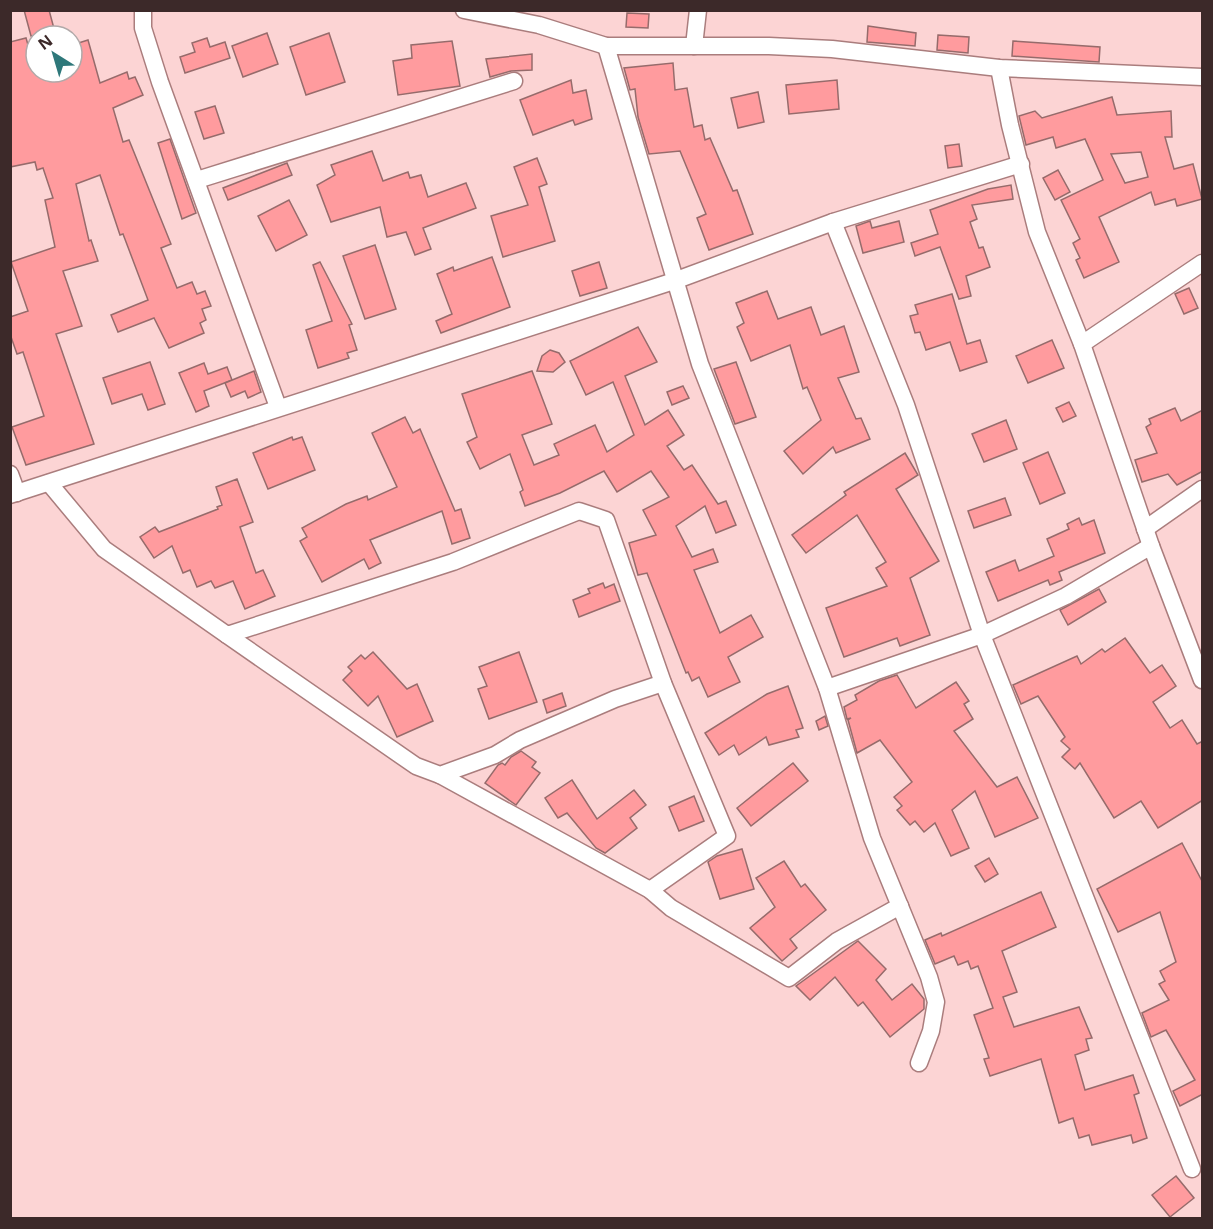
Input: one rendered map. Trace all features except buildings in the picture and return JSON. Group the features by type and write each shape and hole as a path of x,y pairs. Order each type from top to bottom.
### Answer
{"street":[{"path":"143,10 143,28 160,82 278,407"},
{"path":"464,10 539,25 606,46 769,46 832,49 999,68 1203,77"},
{"path":"694,46 698,10"},
{"path":"606,46 700,364 826,688 857,793 936,1002 931,1031 919,1063"},
{"path":"999,68 1010,125 1037,232 1082,344 1151,546 1203,680"},
{"path":"197,180 514,81"},
{"path":"10,474 14,494 674,281 833,222 1021,164"},
{"path":"833,222 906,405 982,635 1192,1169"},
{"path":"1082,344 1203,263"},
{"path":"49,483 104,549 416,766 440,775 650,890 671,908 789,978 837,941 900,906"},
{"path":"1145,529 1203,489"},
{"path":"227,635 453,562 579,511 606,520 663,683 727,836 650,890"},
{"path":"826,688 982,635 1066,596 1151,546"},
{"path":"440,775 495,755 520,740 615,699 663,683"}]}
